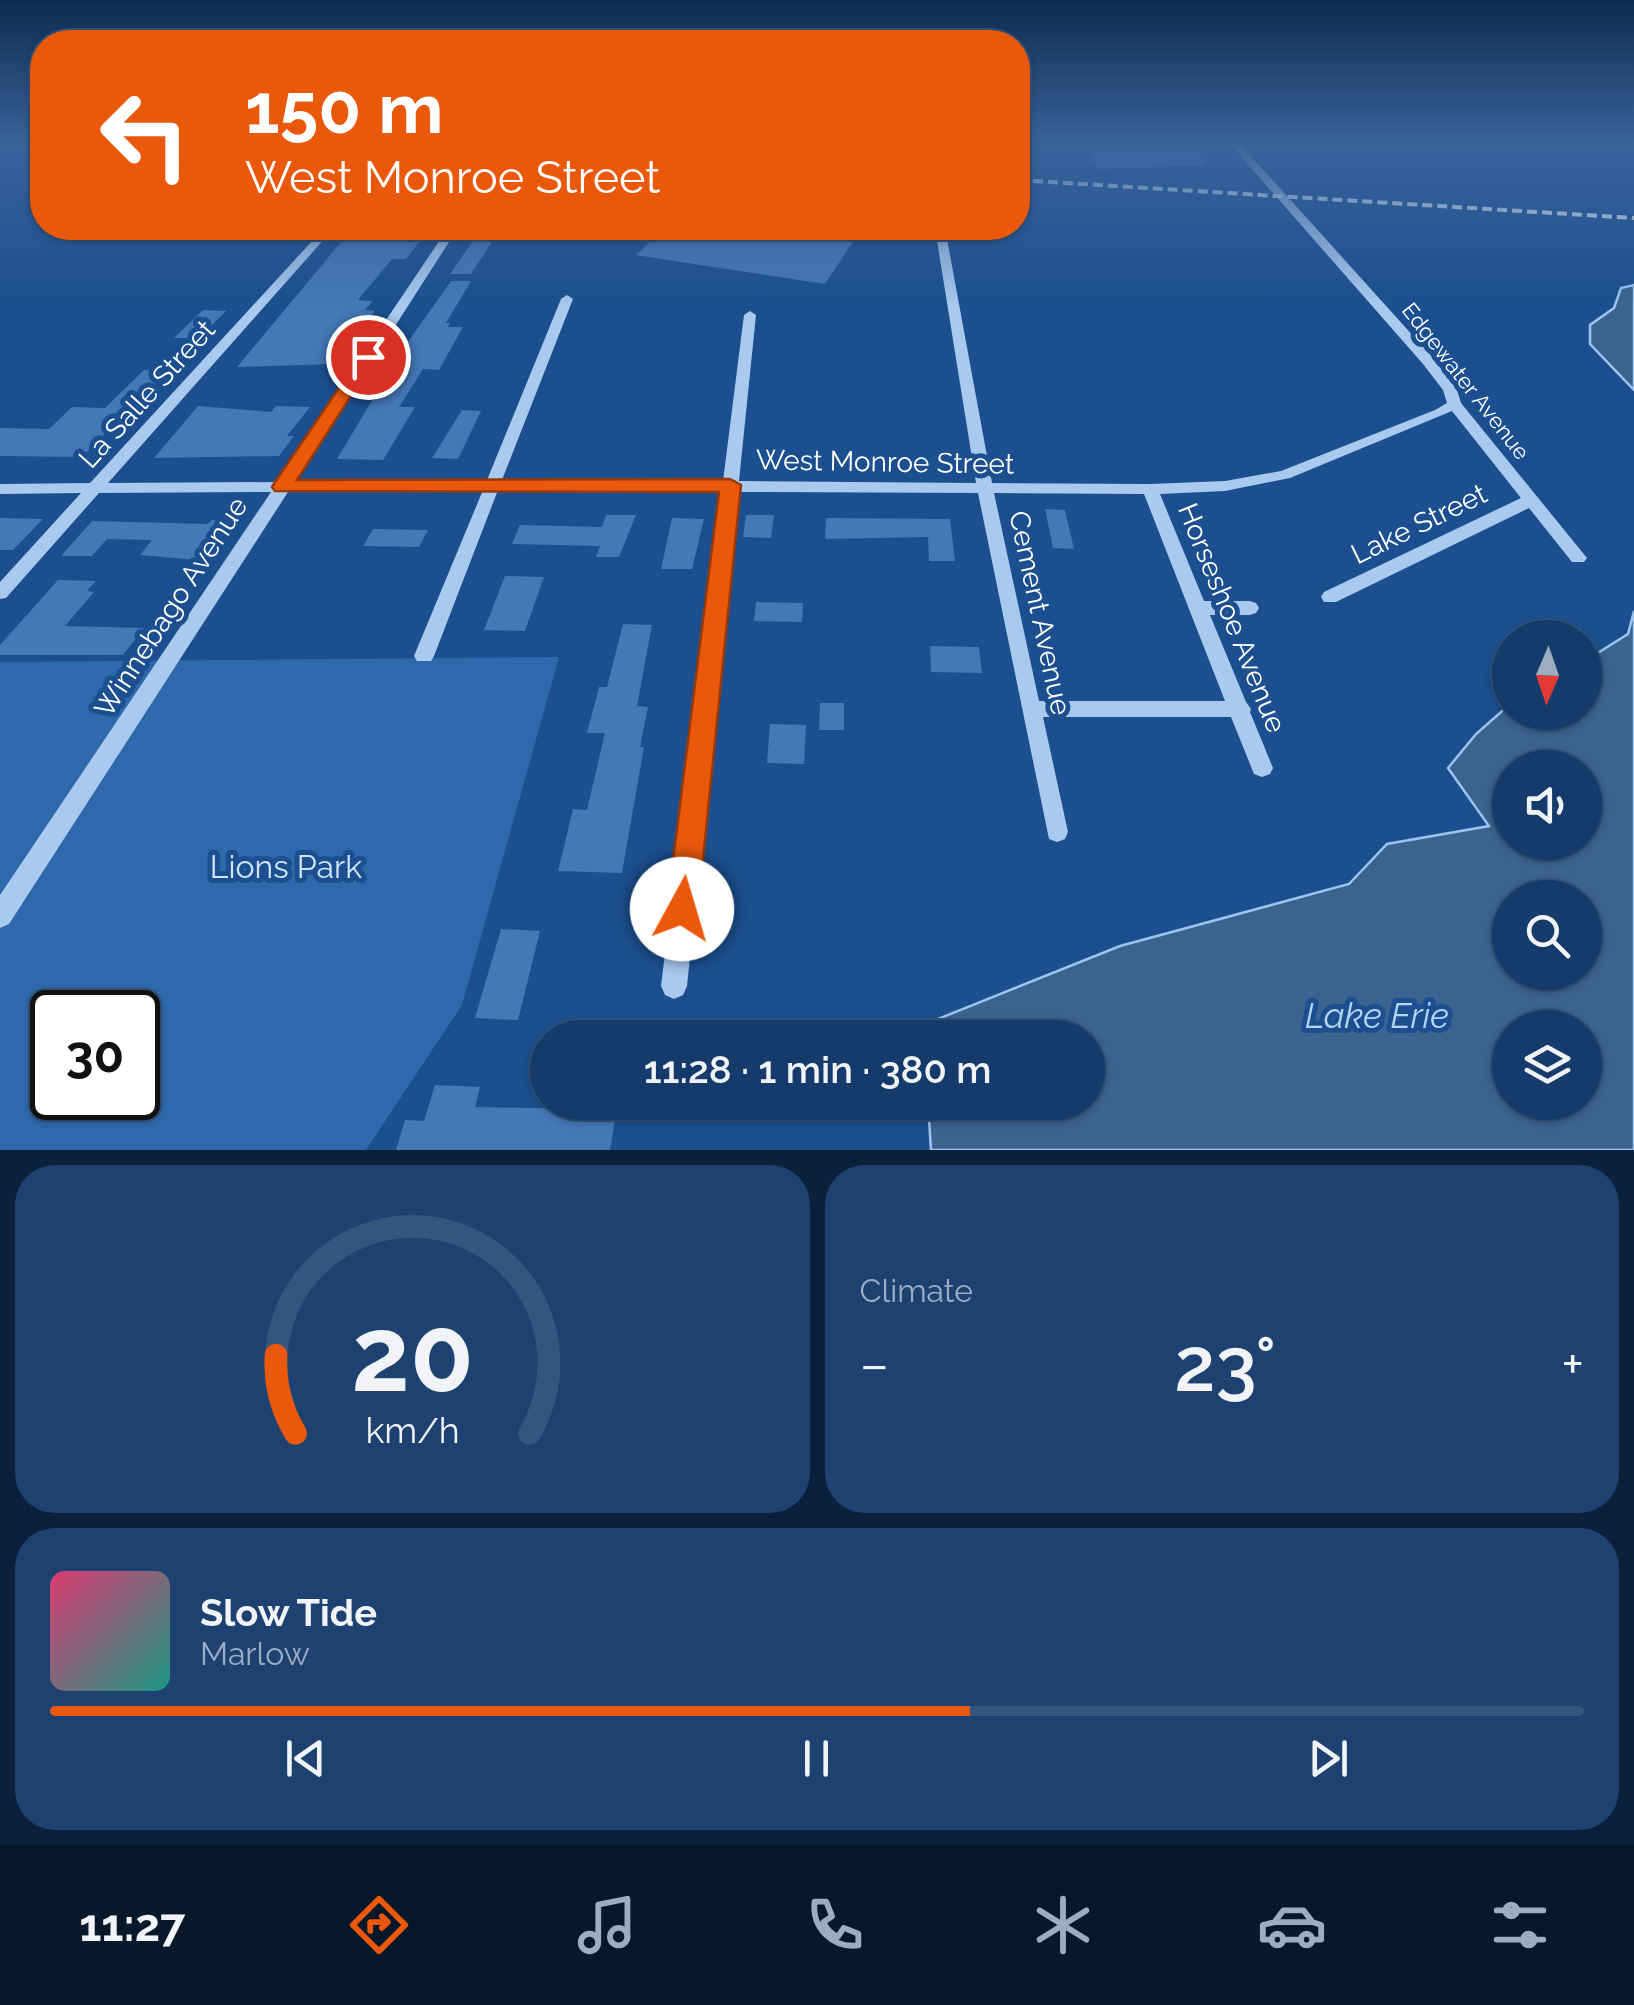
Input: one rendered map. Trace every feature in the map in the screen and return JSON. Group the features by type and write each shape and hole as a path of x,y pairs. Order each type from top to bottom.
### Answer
{"street":[{"name":"Edgewater Avenue","path":"1284,199 1428,361 1450,390 1454,404 1578,558"},
{"name":"La Salle Street","path":"0,592 318,240"},
{"name":"Winnebago Avenue","path":"0,916 445,240"},
{"name":"Cement Avenue","path":"942,240 986,489 1057,832"},
{"path":"424,656 567,300"},
{"path":"674,986 750,315"},
{"name":"West Monroe Street","path":"0,489 730,485 1150,490 1225,486 1284,476 1454,404"},
{"name":"Horseshoe Avenue","path":"1150,490 1262,768"},
{"name":"Lake Street","path":"1330,596 1531,500"},
{"path":"1198,608 1250,608"},
{"path":"1032,709 1241,708"}],"green space":[{"name":"Lions Park","path":"559,657 462,1005 366,1150 0,1150 0,662"}],"water":[{"path":"1634,285 1634,390 1590,344 1590,325 1614,308 1621,288"},
{"name":"Lake Erie","path":"1634,611 1634,1150 931,1150 929,1120 1105,1120 1105,1020 935,1020 1120,946 1349,884 1387,844 1489,826 1448,768 1492,720 1492,730 1602,730 1602,650 1628,634"}],"building":[{"path":"343,240 421,240 406,259 392,259 358,300 373,301 365,310 375,311 334,364 237,367"},
{"path":"474,240 493,240 471,274 450,274"},
{"path":"652,240 854,240 825,284 636,255"},
{"path":"451,281 471,281 446,323 450,323 448,327 463,327 439,370 423,369 399,407 415,407 383,460 337,459 403,349"},
{"path":"203,310 226,311 199,338 174,338"},
{"path":"144,370 168,371 82,457 0,456 0,428 49,429 72,407 105,408"},
{"path":"198,406 271,412 276,406 310,407 287,436 294,436 279,456 154,458"},
{"path":"462,410 481,411 458,459 432,458"},
{"path":"1045,509 1065,510 1074,549 1053,548"},
{"path":"606,515 636,515 619,557 596,557 600,546 512,544 520,525 602,527"},
{"path":"746,515 774,515 771,538 743,537"},
{"path":"0,518 43,519 13,550 0,550"},
{"path":"672,518 704,519 692,569 661,569"},
{"path":"826,518 950,519 955,561 929,561 928,537 825,539"},
{"path":"212,520 242,520 207,561 140,555 152,540 107,539 92,556 61,556 92,521 208,524"},
{"path":"373,529 428,530 419,547 363,546"},
{"path":"505,576 544,577 525,631 484,630"},
{"path":"58,580 96,581 87,591 94,592 65,626 144,628 123,655 0,655 0,645"},
{"path":"756,602 803,603 802,622 754,621"},
{"path":"623,624 652,625 637,706 648,707 640,747 644,747 622,873 558,871 573,809 587,810 605,733 587,733 599,687 607,687"},
{"path":"930,646 979,647 982,673 931,672"},
{"path":"820,703 844,703 844,730 819,730"},
{"path":"770,724 806,725 804,764 767,763"},
{"path":"501,929 540,931 518,1020 475,1018"},
{"path":"435,1085 480,1087 475,1107 530,1108 530,1120 615,1120 610,1150 396,1150 405,1120 424,1121"}],"railway":[{"path":"1321,199 1634,218"}],"route":[{"path":"368,357 282,487 730,485 682,909"}]}
